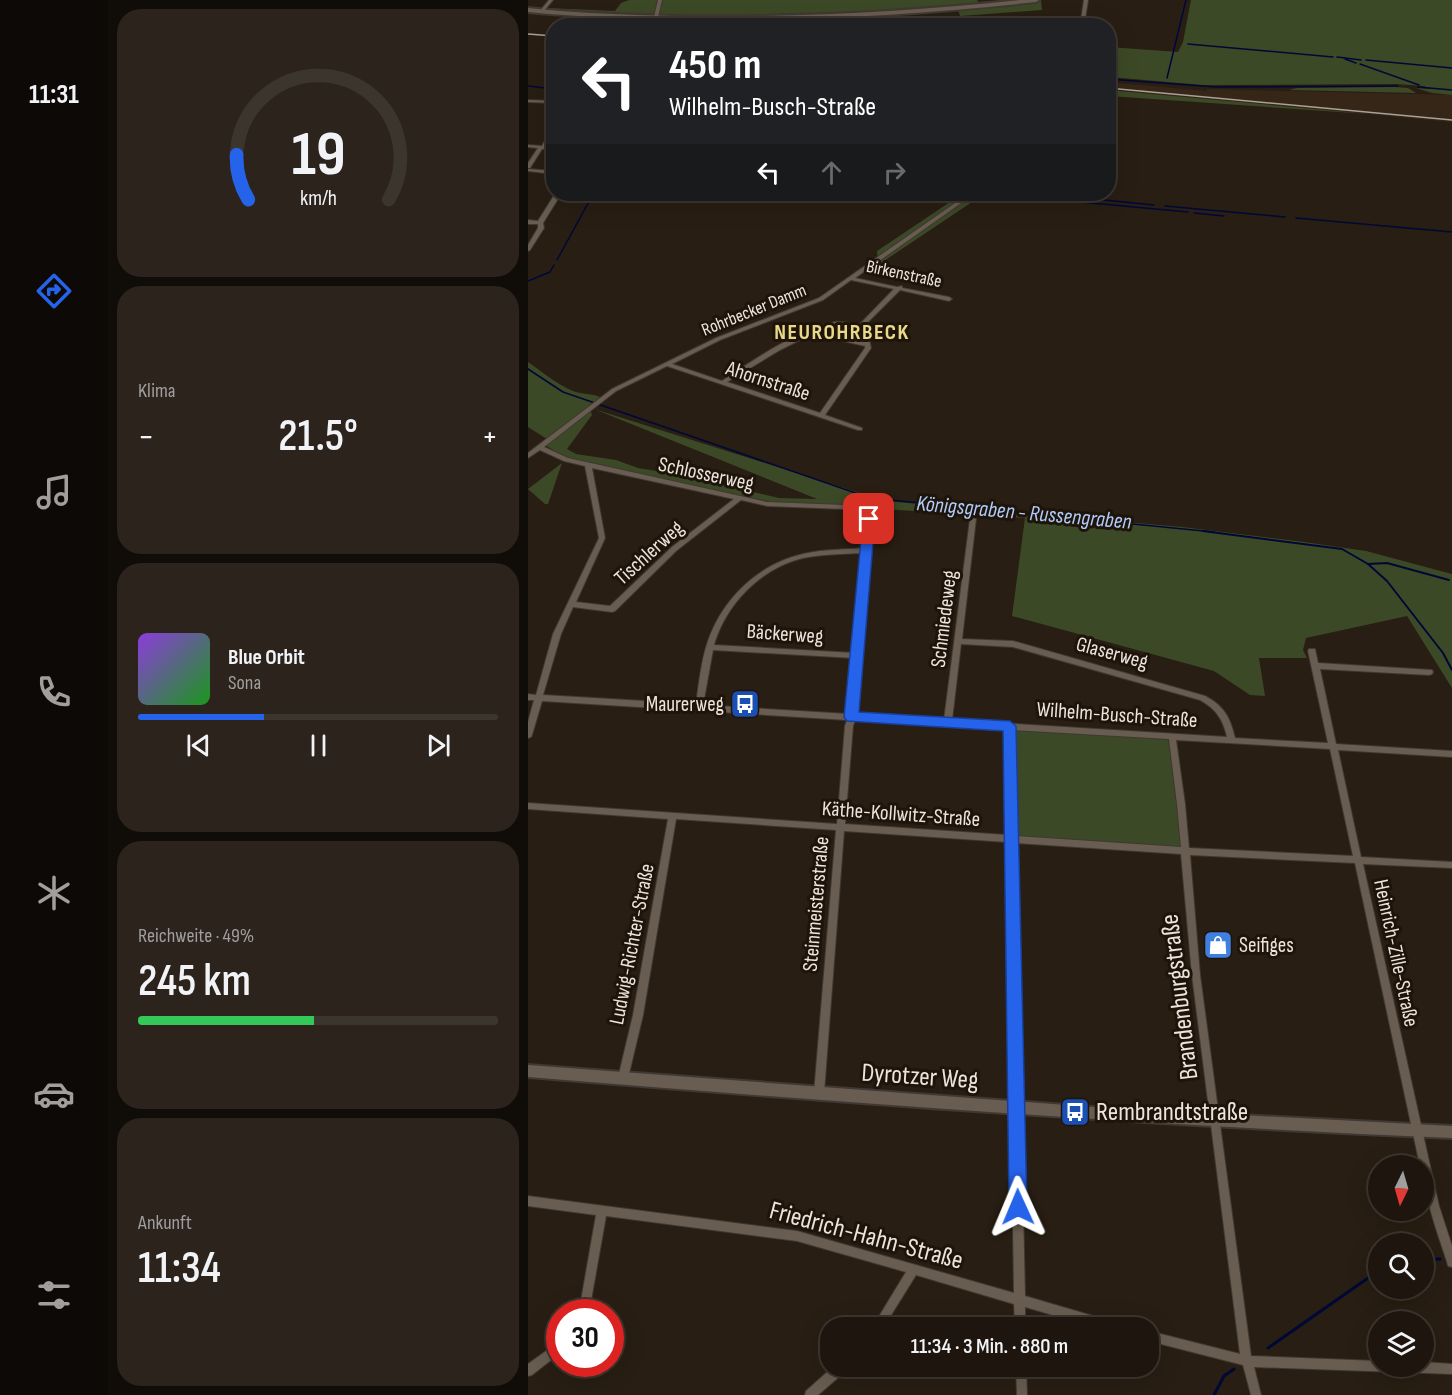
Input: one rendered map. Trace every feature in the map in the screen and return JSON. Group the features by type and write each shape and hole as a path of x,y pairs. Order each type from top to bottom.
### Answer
{"street":[{"path":"541,12 551,0"},
{"path":"656,17 660,0"},
{"path":"528,10 656,17 775,18 906,14 1036,0"},
{"path":"1083,18 1086,0"},
{"path":"528,101 546,102"},
{"path":"528,146 546,148"},
{"path":"528,169 546,148"},
{"path":"528,169 546,172"},
{"path":"528,249 554,201"},
{"name":"Rohrbecker Damm","path":"528,456 598,400 614,390 718,339 821,299 961,201"},
{"path":"528,222 540,223"},
{"name":"Birkenstraße","path":"852,279 900,287 949,299"},
{"path":"860,327 900,287"},
{"path":"722,383 769,354 812,332 837,324 860,327 864,330 868,348 820,416"},
{"path":"812,332 868,345"},
{"name":"Ahornstraße","path":"666,364 860,429"},
{"name":"Schlosserweg","path":"541,446 566,460 767,504 870,508"},
{"path":"528,735 557,634 602,538 588,465"},
{"name":"Tischlerweg","path":"572,604 612,609 674,549 740,498"},
{"name":"Steinmeisterstraße","path":"819,1093 840,828 858,656 869,519"},
{"name":"Schmiedeweg","path":"948,722 973,519"},
{"path":"699,708 714,634 740,593 767,570 802,556 867,550"},
{"name":"Glaserweg","path":"958,641 1013,644 1202,698 1218,706 1225,715 1232,740"},
{"name":"Bäckerweg","path":"710,647 858,656"},
{"name":"Heinrich-Zille-Straße","path":"1312,651 1434,1206 1452,1262"},
{"path":"1315,666 1429,672"},
{"name":"Wilhelm-Busch-Straße","path":"528,697 1452,754"},
{"path":"1010,726 1020,1317"},
{"name":"Brandenburgstraße","path":"1172,736 1196,975 1247,1361 1256,1395"},
{"name":"Käthe-Kollwitz-Straße","path":"528,807 1185,851 1452,865"},
{"name":"Ludwig-Richter-Straße","path":"623,1078 638,1015 674,816"},
{"name":"Dyrotzer Weg","path":"528,1071 1016,1108 1216,1121 1452,1132"},
{"name":"Friedrich-Hahn-Straße","path":"528,1201 796,1236 1077,1317"},
{"path":"586,1299 602,1210"},
{"path":"884,1317 914,1269"},
{"path":"1159,1339 1247,1361 1368,1366"},
{"path":"528,1371 546,1357"},
{"path":"1434,1368 1452,1369"},
{"path":"810,1395 830,1377"},
{"path":"1021,1377 1022,1395"}],"shaded area":[{"path":"847,16 847,18 791,18"},
{"path":"1116,83 1207,91 1207,89 1452,95 1452,122 1116,91"}],"green space":[{"path":"629,0 977,0 982,7 1041,0 1042,10 960,16 958,9 790,18 662,18 664,17 544,11 546,8 615,11 621,3"},
{"path":"1191,0 1452,0 1452,95 1432,93 1416,88 1431,89 1424,86 1396,84 1203,85 1116,78 1116,48 1178,52 1183,42"},
{"path":"1297,88 1408,88 1416,93 1289,90"},
{"path":"1116,91 1369,114 1116,96"},
{"path":"952,201 974,201 878,265 877,251"},
{"path":"528,362 567,388 600,397 589,406 592,415 567,449 576,454 616,460 638,468 675,474 779,498 817,499 594,409 885,501 1182,527 1304,542 1366,551 1452,574 1452,688 1407,616 1306,638 1303,650 1307,658 1259,658 1265,696 1250,695 1214,671 1012,616 1025,518 772,502 566,459 544,444 547,439 528,427"},
{"path":"562,463 548,504 545,504 528,489"},
{"path":"1013,727 1168,737 1182,847 1014,837"}],"waterway":[{"path":"1167,78 1186,0"},
{"path":"1188,44 1333,57"},
{"path":"1337,57 1361,60"},
{"path":"1345,59 1356,63"},
{"path":"1366,60 1452,68"},
{"path":"1360,64 1419,85"},
{"path":"1116,80 1216,87 1398,86"},
{"path":"528,86 546,88"},
{"path":"1418,87 1452,90"},
{"path":"557,260 589,201"},
{"path":"1070,201 1188,212"},
{"path":"1114,201 1154,205"},
{"path":"1165,206 1285,217"},
{"path":"1194,213 1224,216"},
{"path":"1296,218 1452,232"},
{"path":"528,281 550,272 554,265"},
{"name":"Königsgraben - Russengraben","path":"528,369 563,392 870,498 1214,532"},
{"name":"Königsgraben - Russengraben","path":"1203,531 1342,549 1368,564"},
{"path":"1368,564 1387,563 1449,580"},
{"name":"Königsgraben - Russengraben","path":"1368,564 1387,581 1443,653 1452,670"},
{"path":"1434,1259 1440,1259"},
{"path":"1268,1348 1368,1278"},
{"path":"1214,1395 1224,1376 1234,1369"}],"railway":[{"path":"528,34 546,35"},
{"path":"1116,89 1452,120"}],"place":[{"name":"Maurerweg","path":"745,704"},
{"name":"Seifiges","path":"1218,945"},
{"name":"Rembrandtstraße","path":"1075,1112"}],"district":[{"name":"NEUROHRBECK","path":"842,332"}],"route":[{"path":"869,519 854,711 851,717 1010,726 1018,1207"}]}
